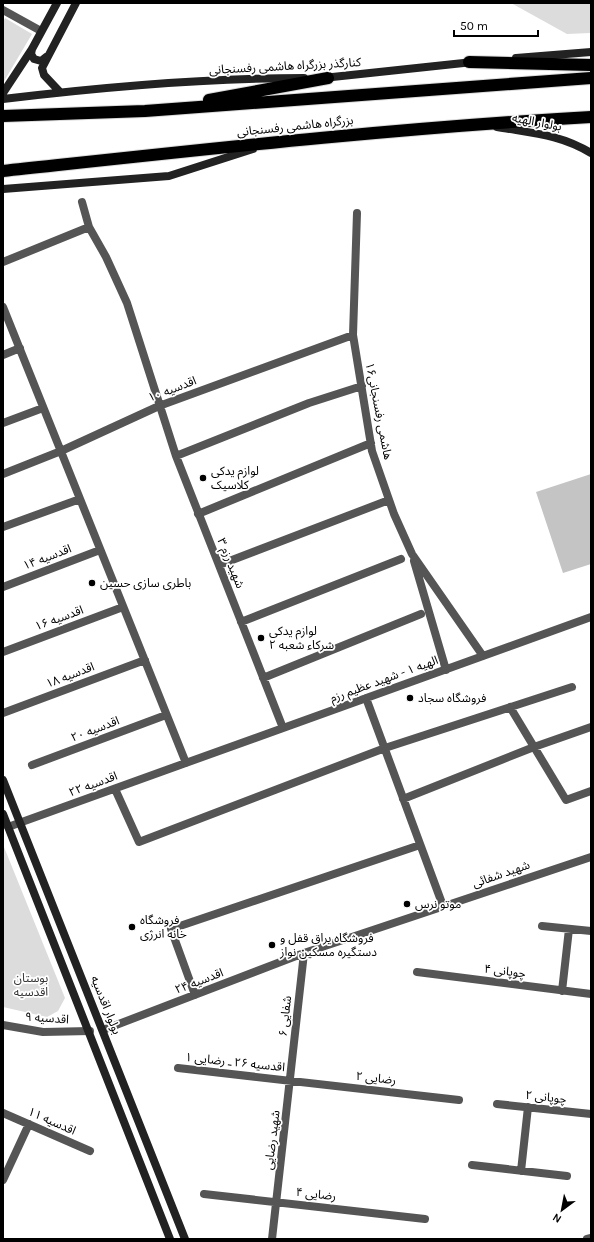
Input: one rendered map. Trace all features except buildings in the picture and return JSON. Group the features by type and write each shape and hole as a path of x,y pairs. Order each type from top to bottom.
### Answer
{"highway":[{"path":"469,62 591,65"},
{"path":"145,111 328,78"},
{"name":"بزرگراه هاشمی رفسنجانی","path":"3,116 145,111 591,78"},
{"name":"بزرگراه هاشمی رفسنجانی","path":"3,171 273,142 476,124 591,117"}],"main road":[{"path":"3,93 32,49 57,3"},
{"path":"60,92 44,75 42,68 46,57 76,3"},
{"path":"32,49 31,54 34,59 41,61 46,57"},
{"name":"کنارگذر بزرگراه هاشمی رفسنجانی","path":"3,99 60,92 251,78 328,78 469,62 591,52"},
{"name":"بولوار الهیه","path":"476,124 552,136 573,142 591,153"},
{"path":"3,189 169,176 273,142"},
{"name":"بولوار اقدسیه","path":"3,780 185,1239"},
{"name":"بولوار اقدسیه","path":"3,814 90,1031 170,1239"}],"street":[{"path":"3,10 41,31"},
{"name":"شهید رزم ۳","path":"82,202 89,227 106,257 127,303 176,456 283,728"},
{"name":"هاشمی رفسنجانی۱۶","path":"357,213 353,335 371,443 389,500 412,554 483,656"},
{"path":"3,262 89,227"},
{"path":"3,307 186,763"},
{"name":"اقدسیه ۱۰","path":"3,474 61,451 159,406 353,335"},
{"path":"3,355 20,348"},
{"path":"176,456 309,403 362,386"},
{"path":"3,423 43,408"},
{"path":"198,514 371,443"},
{"path":"3,527 80,499"},
{"path":"219,565 389,500"},
{"name":"اقدسیه ۱۴","path":"3,587 100,550"},
{"path":"412,554 446,670"},
{"path":"241,622 401,558"},
{"name":"اقدسیه ۱۶","path":"3,652 123,607"},
{"path":"263,678 421,614"},
{"name":"الهیه ۱ - شهید عظیم رزم","path":"186,763 591,617"},
{"name":"اقدسیه ۱۸","path":"3,713 144,660"},
{"path":"115,789 139,842 384,748 572,687"},
{"path":"366,698 443,906"},
{"path":"510,707 566,800 591,791"},
{"name":"اقدسیه ۲۰","path":"32,765 166,715"},
{"path":"403,799 534,747 591,727"},
{"name":"اقدسیه ۲۲","path":"8,827 186,763"},
{"path":"195,995 171,929 420,845"},
{"name":"شهید شفائی","path":"304,953 591,857"},
{"path":"542,926 591,931"},
{"path":"562,991 569,929"},
{"name":"اقدسیه ۲۴","path":"103,1030 304,953"},
{"name":"شفایی ۶","path":"291,1081 304,953"},
{"name":"چوپانی ۴","path":"417,972 591,994"},
{"name":"اقدسیه ۹","path":"3,1025 43,1032 90,1031"},
{"name":"اقدسیه ۲۶ ـ رضایی ۱","path":"178,1068 291,1081"},
{"name":"رضایی ۲","path":"291,1081 460,1100"},
{"name":"شهید رضایی","path":"272,1239 291,1081"},
{"name":"چوپانی ۲","path":"497,1104 591,1114"},
{"path":"521,1170 528,1107"},
{"name":"اقدسیه ۱۱","path":"3,1113 90,1152"},
{"path":"3,1180 28,1124"},
{"path":"472,1165 568,1176"},
{"name":"رضایی ۴","path":"204,1194 426,1219"},
{"path":"587,1239 591,1238"}],"green space":[{"path":"511,3 591,3 591,31 590,33 567,34"},
{"path":"5,18 32,34 3,83 3,22"},
{"name":"بوستان اقدسیه","path":"4,847 65,998 58,1011 47,1017 3,1007"}],"place":[{"name":"لوازم یدکی کلاسیک","path":"203,478"},
{"name":"باطری سازی حسین","path":"92,583"},
{"name":"لوازم یدکی شرکاء شعبه ۲","path":"261,638"},
{"name":"فروشگاه سجاد","path":"410,698"},
{"name":"موتو نرس","path":"407,904"},
{"name":"فروشگاه خانه انرژی","path":"132,927"},
{"name":"فروشگاه یراق قفل و دستگیره مسکین نواز","path":"272,945"}]}
